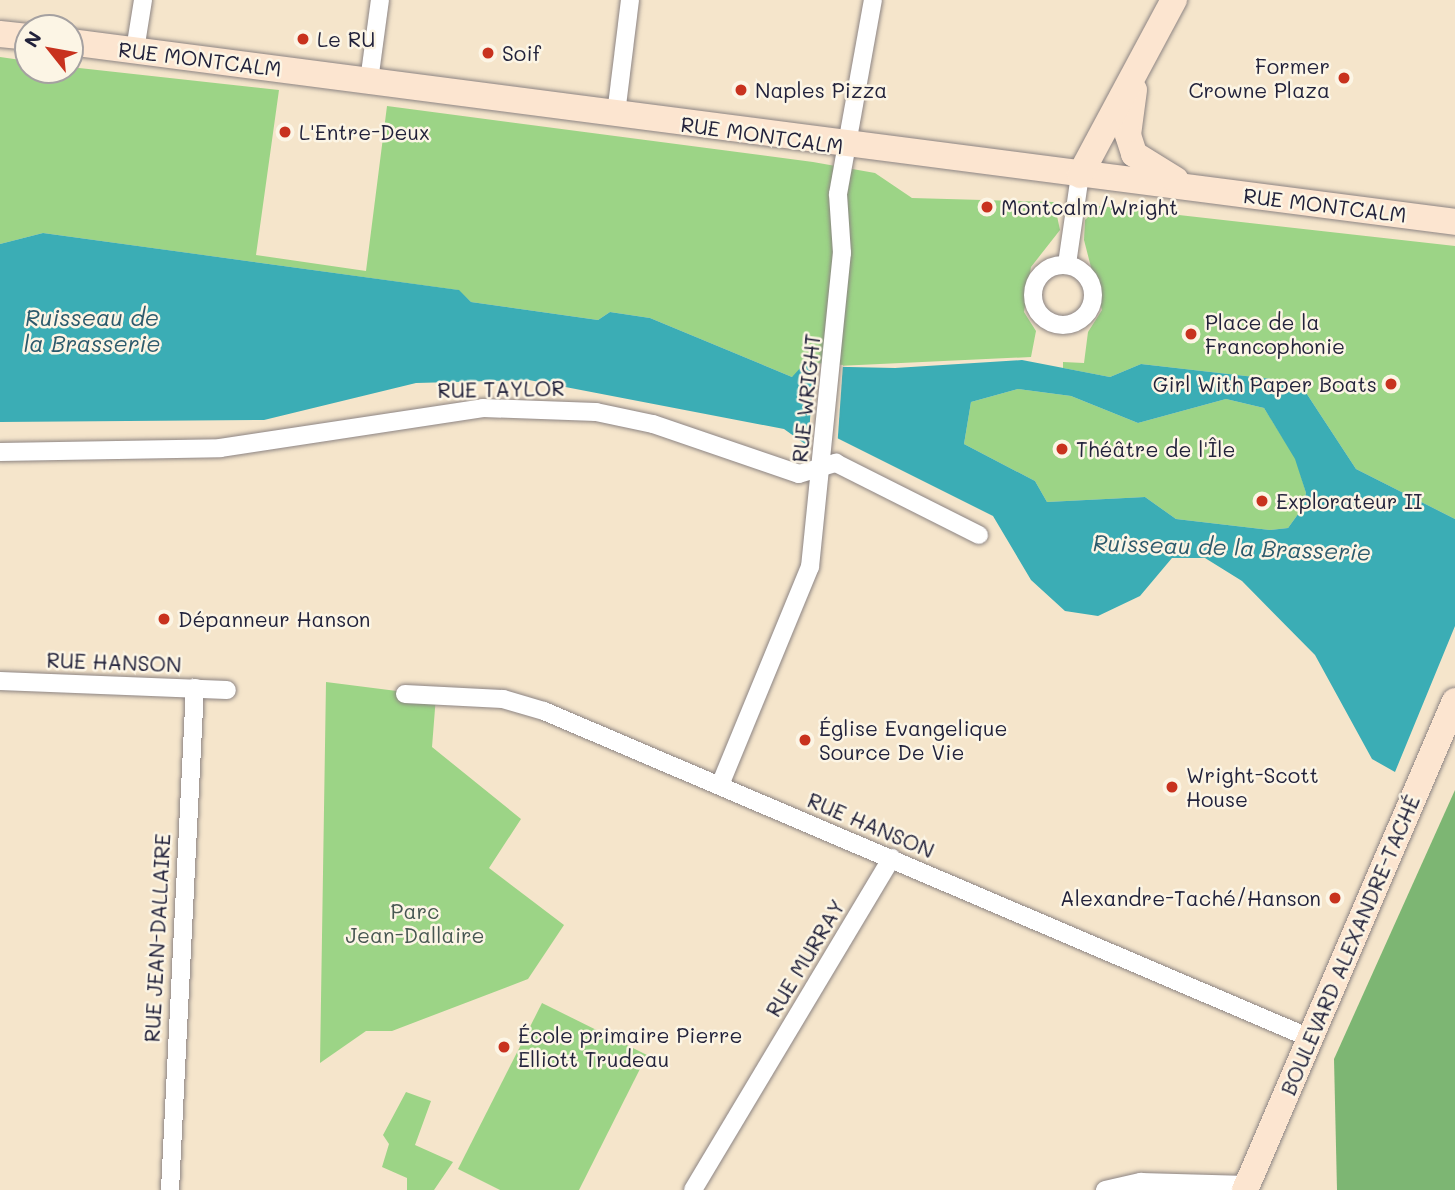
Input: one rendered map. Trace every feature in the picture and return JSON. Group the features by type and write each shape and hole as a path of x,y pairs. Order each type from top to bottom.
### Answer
{"main road":[{"path":"1080,175 1174,0"},
{"name":"RUE MONTCALM","path":"84,44 844,147 1455,222"},
{"path":"1137,71 1128,135 1134,154 1190,188"},
{"name":"BOULEVARD ALEXANDRE-TACHÉ","path":"1246,1188 1455,701"}],"street":[{"path":"135,50 143,0"},
{"path":"369,81 380,0"},
{"path":"615,114 630,0"},
{"name":"RUE WRIGHT","path":"720,785 810,567 834,353 844,147 873,0"},
{"path":"1067,264 1080,175"},
{"name":"RUE TAYLOR","path":"0,452 220,448 436,412 538,407 653,424 799,474 836,463 979,535"},
{"name":"RUE HANSON","path":"0,681 227,690"},
{"name":"RUE JEAN-DALLAIRE","path":"170,1190 195,688"},
{"name":"RUE HANSON","path":"405,694 516,702 720,785 1310,1038"},
{"name":"RUE MURRAY","path":"693,1190 892,858"},
{"path":"1105,1190 1142,1182 1246,1188"}],"green space":[{"path":"0,57 14,59 14,84 84,84 84,69 279,90 256,255 366,271 387,106 813,162 875,173 912,198 1054,202 1060,230 1031,267 1024,312 1036,331 1031,357 816,367 792,377 650,318 610,312 598,320 471,302 458,290 43,233 0,244"},
{"path":"1099,206 1455,246 1455,519 1356,469 1299,382 1141,364 1110,377 1063,368 1063,362 1084,363 1088,332 1102,310 1084,240 1085,220"},
{"path":"1018,389 1071,396 1138,423 1226,399 1264,408 1296,459 1306,493 1301,510 1288,528 1270,530 1176,519 1145,497 1047,502 1035,481 964,444 971,402"},
{"name":"Parc Jean-Dallaire","path":"326,682 436,696 432,747 521,819 489,868 564,925 528,979 392,1031 366,1031 320,1063"},
{"path":"1455,790 1455,1190 1337,1190 1334,1059"},
{"path":"542,1003 647,1055 579,1190 500,1190 458,1169"},
{"path":"406,1092 431,1101 415,1145 453,1162 434,1190 407,1190 407,1178 382,1167 389,1144 383,1135"}],"water":[{"name":"Ruisseau de la Brasserie","path":"43,233 459,290 471,302 598,320 610,312 650,318 792,377 802,366 895,368 1022,360 1110,377 1141,364 1299,382 1356,469 1455,519 1455,626 1395,772 1372,759 1315,655 1242,581 1205,558 1172,558 1140,596 1098,616 1065,611 1031,580 993,516 837,438 805,444 784,429 529,380 416,383 264,420 0,422 0,244","holes":["1018,389 1071,396 1138,423 1226,399 1264,408 1295,459 1306,493 1301,510 1288,528 1270,530 1176,519 1145,497 1047,502 1035,481 964,444 971,402"]}],"pier":[{"path":"814,363 843,365 837,450 808,448"}],"place":[{"name":"Le RU","path":"303,39"},
{"name":"Soif","path":"488,53"},
{"name":"Former Crowne Plaza","path":"1344,78"},
{"name":"Naples Pizza","path":"741,90"},
{"name":"L'Entre-Deux","path":"285,132"},
{"name":"Montcalm/Wright","path":"987,207"},
{"name":"Place de la Francophonie","path":"1191,334"},
{"name":"Girl With Paper Boats","path":"1391,384"},
{"name":"Théâtre de l'Île","path":"1062,449"},
{"name":"Explorateur II","path":"1262,501"},
{"name":"Dépanneur Hanson","path":"164,619"},
{"name":"Église Evangelique Source De Vie","path":"805,740"},
{"name":"Wright-Scott House","path":"1172,787"},
{"name":"Alexandre-Taché/Hanson","path":"1335,898"},
{"name":"École primaire Pierre Elliott Trudeau","path":"504,1047"}]}
